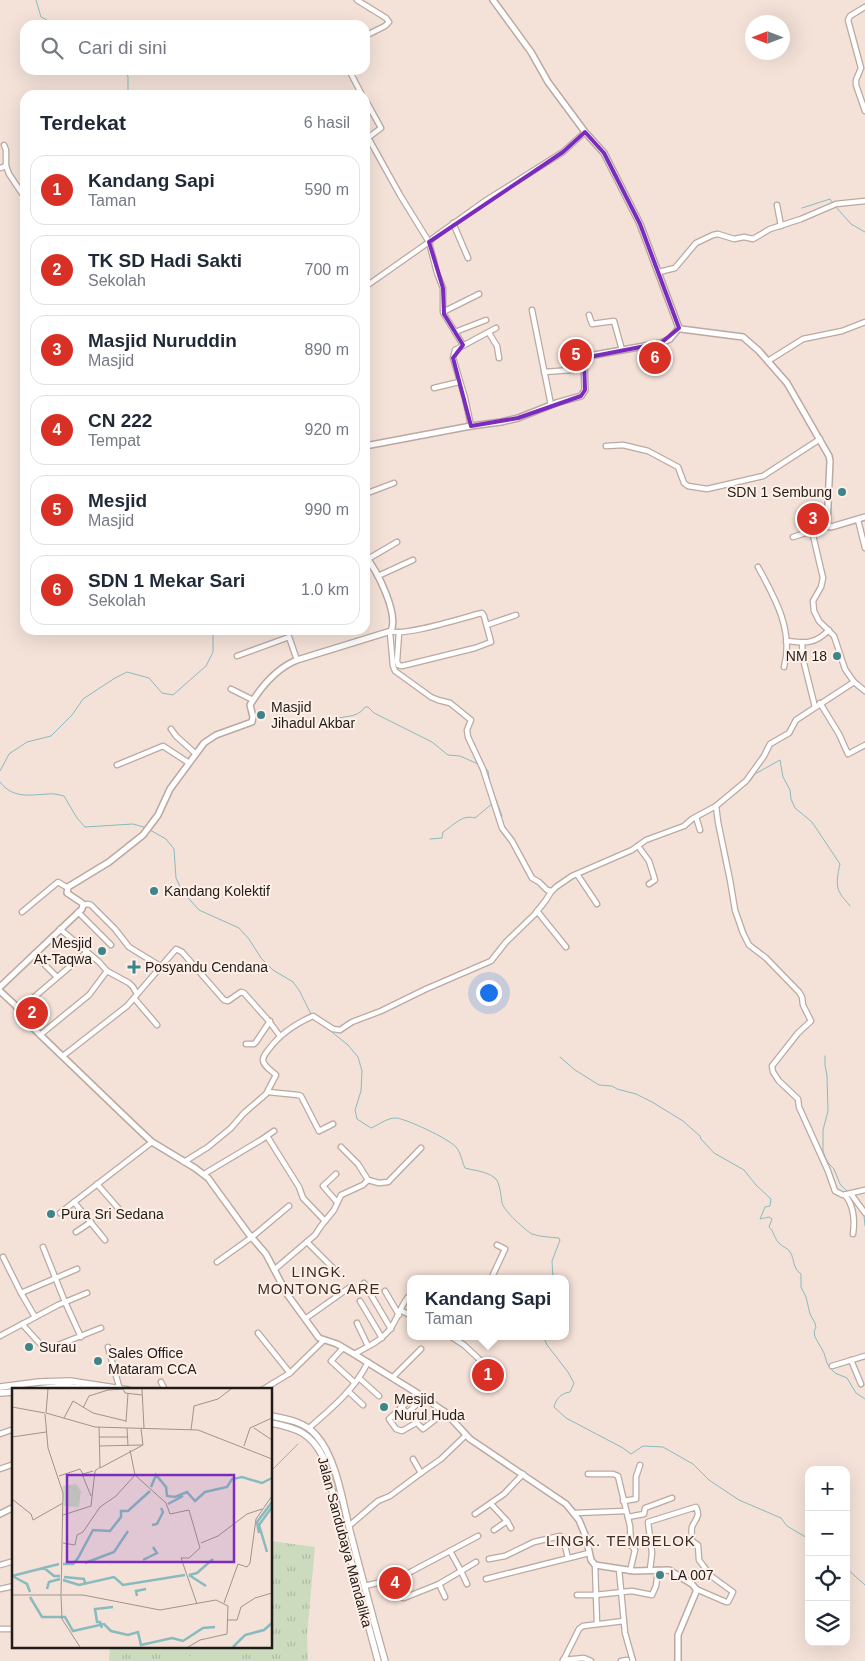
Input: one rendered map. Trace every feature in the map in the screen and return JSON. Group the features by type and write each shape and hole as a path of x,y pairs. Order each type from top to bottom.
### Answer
{"main road":[{"path":"0,1387 40,1382 70,1381 114,1388"},
{"path":"47,1388 64,1386 80,1388"},
{"path":"272,1416 290,1420 309,1428 322,1442 329,1455 349,1526 348,1536 365,1586 385,1661"},
{"name":"Jalan Sandubaya Mandalika","path":"272,1423 299,1430 311,1438 318,1447 325,1462 348,1536 378,1661"},
{"path":"365,1613 371,1611"}],"street":[{"path":"357,0 389,21 385,26 370,34"},
{"path":"493,0 531,52 548,82 585,132 598,144 610,164 640,224 679,328 743,337 751,342 787,383 820,439 830,461 827,526"},
{"path":"865,8 850,16 848,20 861,68 856,85 865,111"},
{"path":"352,75 359,90"},
{"path":"370,108 381,128 380,131 370,136"},
{"path":"370,283 429,242 452,223 563,152 585,132"},
{"path":"370,139 400,195 429,242 443,288 443,312 462,345"},
{"path":"4,145 6,150 6,166 20,190"},
{"path":"0,168 6,166"},
{"path":"659,272 675,268 696,243 714,235 718,234 734,239 753,239 770,229 812,215 836,204 865,201"},
{"path":"777,205 782,226"},
{"path":"452,223 468,258"},
{"path":"443,312 480,294"},
{"path":"532,310 551,405"},
{"path":"589,315 592,324 614,321 622,350"},
{"path":"455,332 486,320"},
{"path":"768,361 803,339 842,330 865,322"},
{"path":"471,426 453,358 455,350 496,328"},
{"path":"370,445 518,418 574,398 584,393 584,364 587,358 666,341 679,328"},
{"path":"490,332 497,346 499,358"},
{"path":"544,372 572,370"},
{"path":"434,388 459,382"},
{"path":"606,446 623,445 648,451 678,467 684,484 707,489 763,476 820,439"},
{"path":"370,492 394,483"},
{"path":"793,537 865,517"},
{"path":"858,520 865,548"},
{"path":"812,531 823,578 821,587 813,601 813,608 817,618 834,636 845,669 854,682 865,691"},
{"path":"370,556 397,542"},
{"path":"378,576 413,560"},
{"path":"370,564 378,576 392,615 394,625 391,632 395,671 431,697 450,703 471,719 467,734 483,769 502,828 512,841 532,878 551,891"},
{"path":"758,567 781,612 786,641 784,667"},
{"path":"68,888 109,862 144,835 151,826 170,789 204,743 216,735 251,723 253,717 250,707 253,700 285,665 391,632 399,633 481,613 484,616 490,640 489,643 464,651 402,666 398,665 397,661 399,633"},
{"path":"486,625 516,615"},
{"path":"786,641 802,643 818,640 829,630"},
{"path":"237,656 288,638 297,660"},
{"path":"802,643 803,659 815,707"},
{"path":"184,1162 213,1144 268,1092 276,1075 265,1065 263,1060 280,1036 310,1017 333,1029 340,1030 352,1022 382,1011 426,989 493,960 506,942 537,912 551,891 578,874 651,838 684,826 716,806 746,781 772,742 789,732 796,720 854,682"},
{"path":"231,689 253,700"},
{"path":"820,703 840,734 848,754 865,745"},
{"path":"171,729 196,754"},
{"path":"117,765 163,746 189,764"},
{"path":"716,806 735,910 743,933 749,945 766,958 799,992 811,1021 798,1033 774,1063 773,1072 779,1081 798,1100 799,1108 836,1191 845,1195 849,1201 853,1214 853,1234"},
{"path":"696,817 700,830"},
{"path":"638,846 649,861 655,880 649,884"},
{"path":"578,874 596,904"},
{"path":"22,912 58,882 68,888"},
{"path":"68,888 68,894 83,905 91,905 115,929 129,947 160,966"},
{"path":"0,987 83,905"},
{"path":"78,912 111,946"},
{"path":"537,912 566,947"},
{"path":"60,929 107,971 134,987 136,996 157,1025"},
{"path":"63,1056 127,1006 174,950 180,950 223,1000 228,1001 239,993 243,993 270,1022 280,1036"},
{"path":"18,1010 87,952"},
{"path":"34,954 57,977"},
{"path":"40,1035 90,996 107,971"},
{"path":"0,991 32,1028 152,1142 204,1174 266,1254 287,1294 314,1333 393,1377 445,1412 466,1435 557,1496 575,1513 582,1525 591,1560 595,1565 597,1624"},
{"path":"246,1044 254,1044 270,1022"},
{"path":"268,1092 298,1094 301,1096 320,1131 333,1124"},
{"path":"204,1174 274,1131"},
{"path":"267,1136 299,1187 303,1198 325,1221"},
{"path":"60,1213 152,1142"},
{"path":"341,1147 358,1164 368,1180 379,1183 388,1182 421,1148"},
{"path":"323,1186 336,1174"},
{"path":"274,1270 315,1235 334,1210 342,1194 363,1185 368,1180"},
{"path":"316,1183 323,1186 337,1202"},
{"path":"97,1184 126,1216"},
{"path":"845,1195 865,1190"},
{"path":"851,1194 865,1214"},
{"path":"74,1202 105,1240"},
{"path":"217,1262 252,1237 289,1206"},
{"path":"76,1232 91,1222"},
{"path":"308,1242 336,1271"},
{"path":"492,1275 505,1249 498,1245"},
{"path":"42,1247 81,1336"},
{"path":"3,1257 35,1317"},
{"path":"21,1293 77,1269"},
{"path":"364,1283 391,1329"},
{"path":"305,1319 350,1287"},
{"path":"385,1291 400,1313 407,1314"},
{"path":"0,1336 65,1302 87,1293"},
{"path":"354,1354 382,1338 391,1329 407,1297"},
{"path":"360,1301 382,1338"},
{"path":"22,1324 46,1349 101,1328"},
{"path":"357,1324 368,1346"},
{"path":"258,1333 290,1373"},
{"path":"265,1388 290,1373 324,1340"},
{"path":"456,1340 480,1360"},
{"path":"108,1348 120,1388"},
{"path":"343,1348 331,1361 355,1383"},
{"path":"393,1377 421,1349"},
{"path":"832,1366 865,1356"},
{"path":"851,1360 861,1384"},
{"path":"309,1428 348,1392 368,1362"},
{"path":"359,1378 379,1396"},
{"path":"161,1382 164,1388"},
{"path":"348,1392 362,1405"},
{"path":"416,1424 404,1431 394,1428 390,1418 417,1393"},
{"path":"406,1413 424,1398"},
{"path":"401,1407 423,1429 445,1412"},
{"path":"0,1434 12,1430"},
{"path":"349,1526 378,1501 390,1496 441,1459 466,1435"},
{"path":"413,1459 421,1473"},
{"path":"0,1469 12,1465"},
{"path":"624,1501 636,1499 636,1477 640,1465"},
{"path":"475,1514 510,1489 523,1474"},
{"path":"588,1474 617,1475 628,1517 631,1545 635,1550 630,1571"},
{"path":"628,1517 644,1514 645,1508 672,1498"},
{"path":"491,1504 508,1521 511,1528"},
{"path":"595,1565 630,1571 666,1570 675,1572 696,1589 726,1602 728,1602 733,1592 711,1576 699,1560 698,1545 692,1541 692,1527 698,1518 697,1508 695,1507 646,1522 652,1554 650,1570"},
{"path":"0,1514 12,1508"},
{"path":"575,1513 626,1510"},
{"path":"494,1530 508,1521"},
{"path":"365,1586 392,1580 478,1536"},
{"path":"489,1559 505,1556 534,1542 560,1536 563,1538 568,1558"},
{"path":"450,1551 467,1584"},
{"path":"486,1579 589,1553"},
{"path":"392,1580 400,1596 404,1598 439,1584 476,1562"},
{"path":"620,1569 625,1633 634,1661"},
{"path":"577,1595 622,1592 653,1594 658,1570"},
{"path":"439,1584 445,1597"},
{"path":"678,1661 678,1637 696,1589"},
{"path":"563,1661 579,1629 587,1625 624,1621"},
{"path":"563,1661 584,1658 591,1661"}],"highlighted area":[{"path":"585,132 604,153 640,224 679,328 661,343 584,358 585,390 581,396 518,418 471,426 453,358 463,345 444,314 443,288 429,242 563,152"}],"green space":[{"path":"272,1541 315,1547 307,1635 308,1661 109,1661 110,1648 272,1648"},
{"path":"161,1650 181,1651 193,1658 201,1659 211,1652 228,1653 228,1661 161,1661"}],"waterway":[{"path":"36,0 41,17 47,20"},
{"path":"127,75 128,90"},
{"path":"802,208 830,199 833,203"},
{"path":"835,206 851,224 865,232"},
{"path":"0,771 9,754 27,742 51,736 72,715 83,699 127,672 149,678 162,693 173,695 206,666 213,652 213,635"},
{"path":"329,722 358,714 365,707 368,707 374,713 432,742 448,755 460,756 478,764"},
{"path":"740,788 750,781 755,774 780,760 783,777 790,790 795,808 812,822 840,864 837,879 838,890 850,906"},
{"path":"484,766 488,771 490,783 502,816"},
{"path":"0,782 16,794 64,796 77,818 85,827 133,824 147,828"},
{"path":"430,839 442,838 443,832 458,821 470,817 475,818 493,803"},
{"path":"150,830 166,839 174,849 176,878 182,891 199,910 239,928 249,939 261,958 273,970 293,982 311,1014"},
{"path":"313,1017 348,1045 358,1057 362,1071 361,1091 355,1110 357,1119 371,1128 392,1118 401,1119 452,1143 459,1152 465,1168 484,1173 497,1180 502,1203 520,1225 532,1234 559,1238 560,1240 552,1261 553,1275"},
{"path":"825,1056 828,1111 823,1130 823,1151 829,1164 834,1169 840,1184 848,1192"},
{"path":"560,1057 575,1070 599,1085 612,1086 636,1094 683,1121 700,1136 714,1153 744,1170 771,1199 770,1206 765,1207 760,1219 769,1217 772,1219 769,1227 778,1242 792,1255 796,1269 801,1274 801,1287 815,1323 815,1337 827,1363 835,1373 847,1378 856,1393 865,1399"},
{"path":"864,1215 865,1226"},
{"path":"545,1340 574,1383 570,1392 560,1396 554,1407 566,1418 631,1454 643,1446 663,1447 693,1464 709,1480 739,1500 781,1518 787,1526 805,1537"},
{"path":"272,1470 298,1444"},
{"path":"850,1572 865,1585"}],"place":[{"name":"Mesjid","path":"576,355"},
{"name":"SDN 1 Mekar Sari","path":"655,358"},
{"name":"SDN 1 Sembung","path":"842,492"},
{"name":"Masjid Nuruddin","path":"813,519"},
{"name":"NM 18","path":"837,656"},
{"name":"Masjid Jihadul Akbar","path":"261,715"},
{"name":"Kandang Kolektif","path":"154,891"},
{"name":"Mesjid At-Taqwa","path":"102,951"},
{"name":"Posyandu Cendana","path":"134,967"},
{"name":"TK SD Hadi Sakti","path":"32,1013"},
{"name":"Pura Sri Sedana","path":"51,1214"},
{"name":"Surau","path":"29,1347"},
{"name":"Sales Office Mataram CCA","path":"98,1361"},
{"name":"Kandang Sapi","path":"488,1375"},
{"name":"Mesjid Nurul Huda","path":"384,1407"},
{"name":"LA 007","path":"660,1575"},
{"name":"CN 222","path":"395,1583"}],"district":[{"name":"LINGK. MONTONG ARE","path":"319,1280"},
{"name":"LINGK. TEMBELOK","path":"621,1540"}]}
